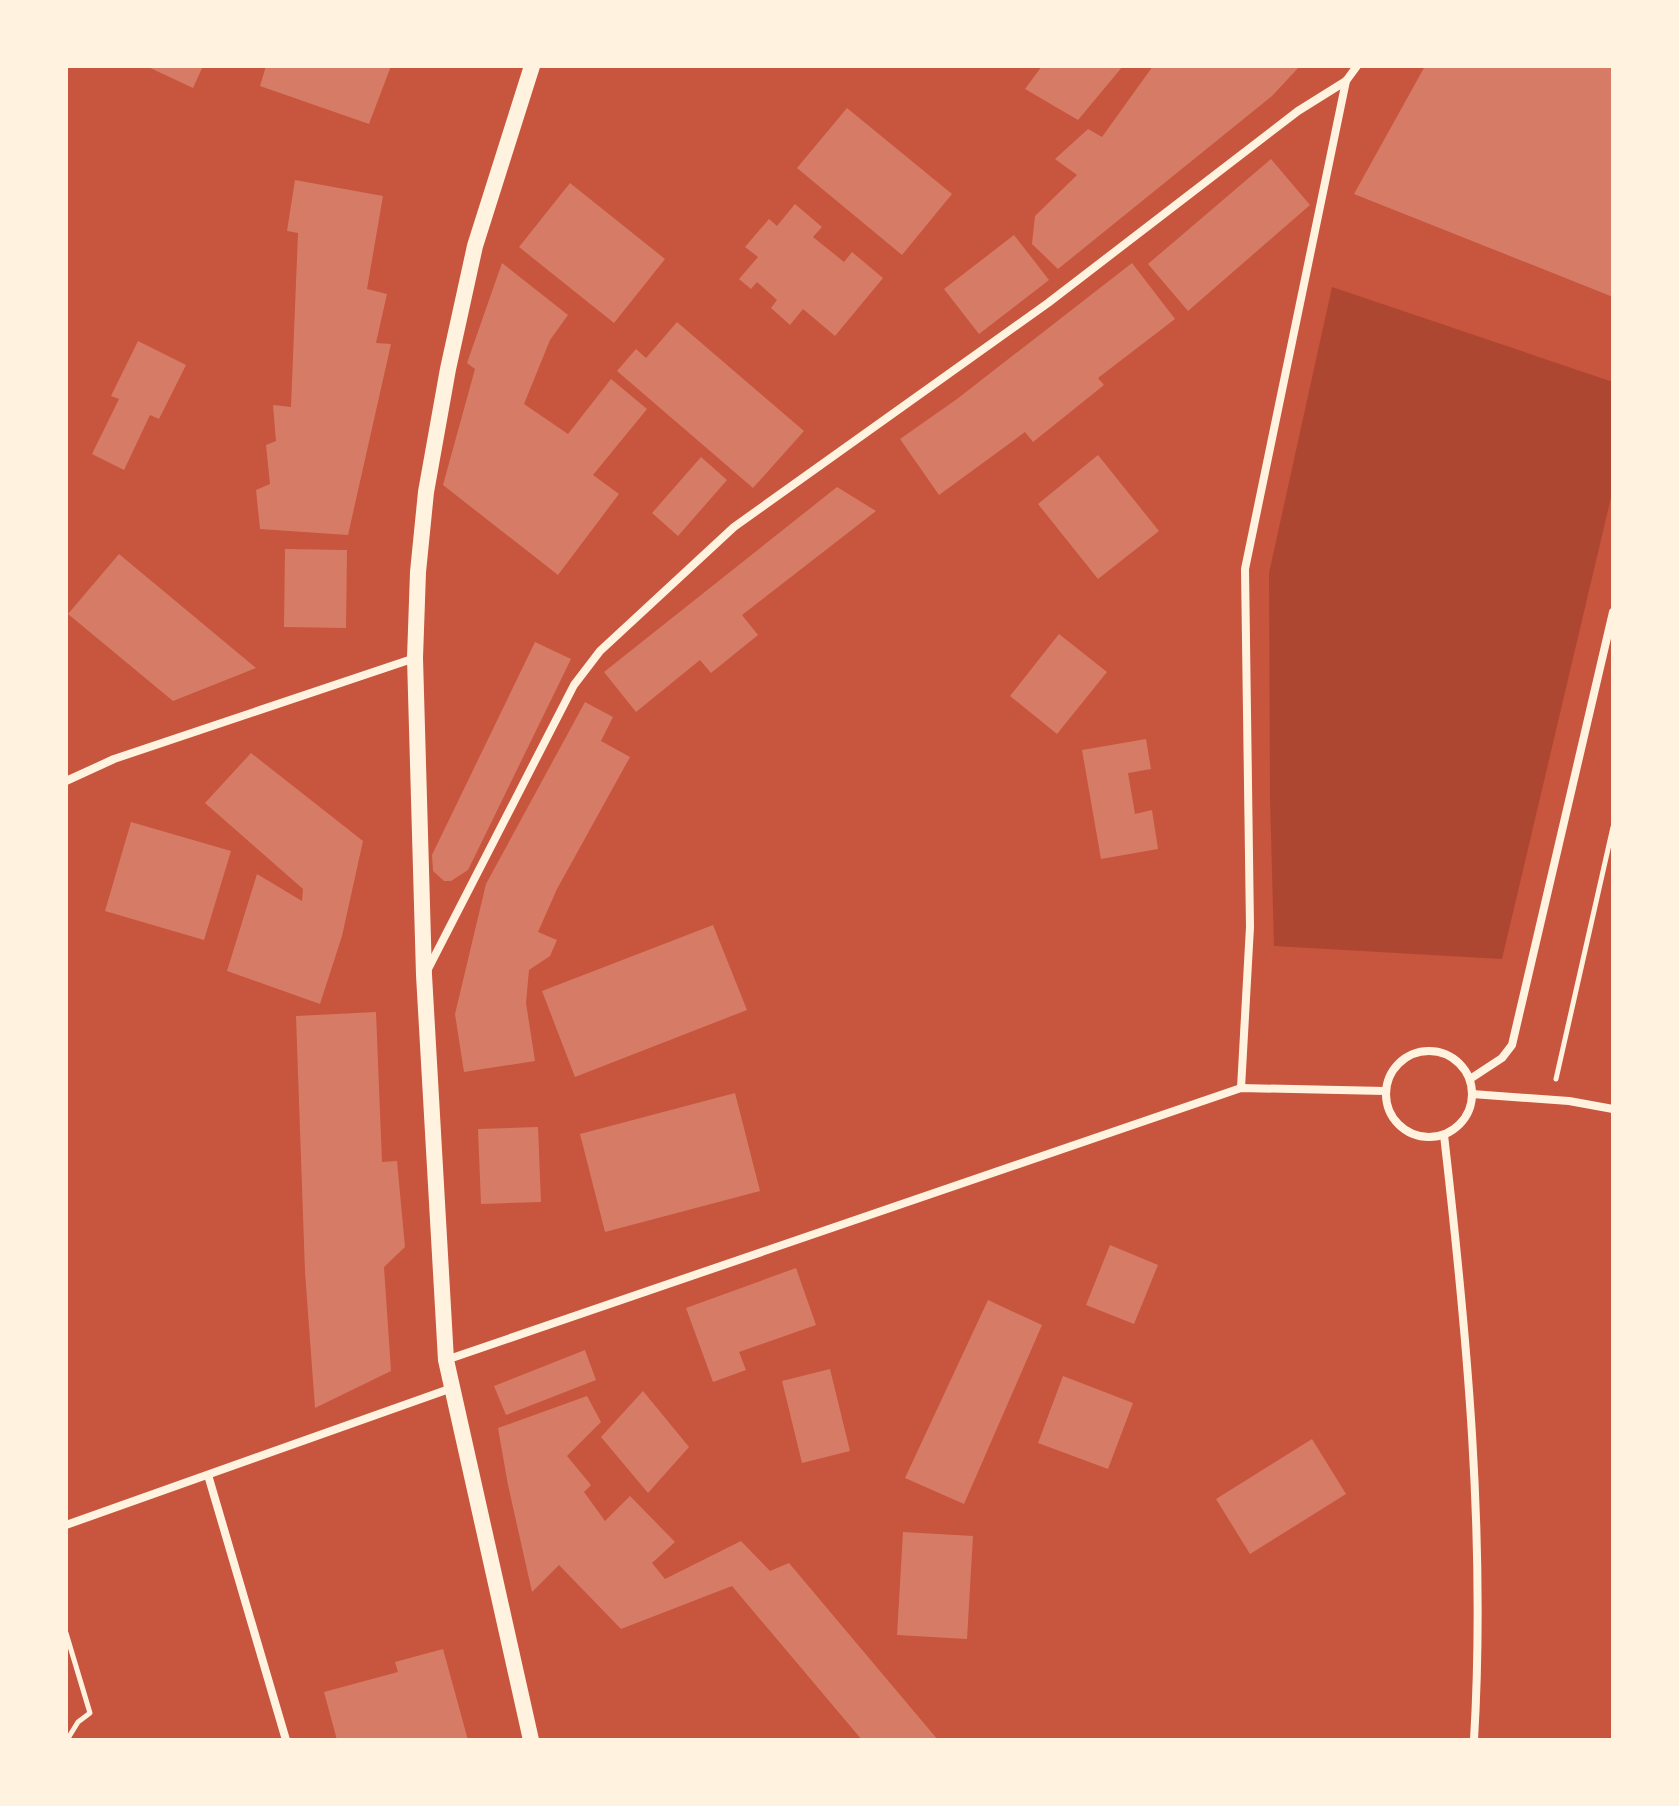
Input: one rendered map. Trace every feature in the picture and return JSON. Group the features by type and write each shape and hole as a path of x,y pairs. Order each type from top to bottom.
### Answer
{"main road":[{"path":"531,1740 446,1360 424,975 415,658 418,572 426,492 448,369 475,246 532,66"}],"street":[{"path":"424,975 574,685 600,651 734,527 1048,303 1298,111 1346,81 1357,66"},
{"path":"1241,1088 1250,927 1245,569 1346,81"},
{"path":"1470,1079 1502,1058 1512,1045 1613,612"},
{"path":"66,781 114,759 415,658"},
{"path":"1438,1051 1451,1056 1470,1079 1470,1108 1463,1120 1444,1135 1427,1138 1413,1135 1392,1118 1385,1091 1388,1077 1408,1055 1438,1051"},
{"path":"446,1360 1241,1088 1385,1091"},
{"path":"1472,1094 1569,1101 1613,1109"},
{"path":"1444,1135 1459,1267 1474,1473 1479,1656 1474,1740"},
{"path":"66,1525 452,1388"},
{"path":"208,1475 286,1740"}],"path":[{"path":"1551,1100 1613,827"},
{"path":"66,1633 90,1713 78,1722 67,1740"}],"shaded area":[{"path":"1332,287 1613,382 1613,489 1502,959 1274,946 1269,573"}],"building":[{"path":"146,66 203,66 193,88"},
{"path":"266,66 391,66 369,124 260,86"},
{"path":"1042,66 1123,66 1078,120 1025,89"},
{"path":"1153,66 1300,66 1272,96 1058,269 1032,244 1035,216 1077,175 1055,159 1088,129 1102,137"},
{"path":"1425,66 1613,66 1613,297 1354,194"},
{"path":"847,108 952,194 902,255 797,168"},
{"path":"1271,159 1310,205 1188,311 1148,264"},
{"path":"295,180 383,196 367,289 387,294 376,343 391,344 348,535 260,529 256,490 270,484 266,445 276,441 273,405 291,407 298,233 287,231"},
{"path":"570,183 665,259 614,323 519,247"},
{"path":"795,204 822,227 813,237 844,262 852,252 883,278 835,336 803,309 790,325 771,308 777,300 757,282 751,289 739,279 758,257 745,247 769,219 777,226"},
{"path":"1014,235 1049,280 979,334 944,289"},
{"path":"502,263 568,315 550,340 524,404 568,434 611,379 647,409 593,475 619,494 558,575 443,485 475,369 467,363"},
{"path":"1132,263 1175,319 1098,378 1104,385 1033,442 1025,432 939,495 900,439 957,399"},
{"path":"677,322 804,431 753,488 617,371 636,349 646,358"},
{"path":"138,341 186,365 159,419 150,415 124,470 92,454 119,399 111,396"},
{"path":"1098,455 1159,531 1098,579 1038,504"},
{"path":"701,457 727,480 678,536 652,513"},
{"path":"837,487 876,511 742,615 758,635 711,673 700,660 636,712 604,672"},
{"path":"285,549 347,550 346,628 284,627"},
{"path":"119,554 256,668 173,701 68,614"},
{"path":"1059,634 1107,672 1057,734 1010,696"},
{"path":"535,642 571,659 468,870 451,881 444,881 433,871 432,855"},
{"path":"585,702 613,717 601,741 630,757 557,889 538,932 557,940 550,956 529,970 526,1003 535,1061 464,1072 455,1014 486,884"},
{"path":"1146,739 1151,769 1128,773 1135,814 1152,810 1158,849 1101,859 1082,750"},
{"path":"251,753 363,841 342,936 320,1004 227,971 257,874 302,901 303,889 205,803"},
{"path":"131,822 231,851 204,940 105,911"},
{"path":"713,925 747,1010 575,1077 542,991"},
{"path":"376,1012 382,1162 397,1161 405,1247 384,1267 391,1371 315,1408 305,1272 296,1016"},
{"path":"735,1093 760,1191 605,1232 580,1134"},
{"path":"538,1127 541,1202 481,1204 478,1129"},
{"path":"1110,1245 1158,1265 1134,1324 1086,1305"},
{"path":"796,1268 816,1325 739,1352 746,1370 713,1382 686,1308"},
{"path":"988,1300 1042,1325 964,1504 905,1478"},
{"path":"585,1350 596,1380 506,1415 494,1386"},
{"path":"830,1369 850,1451 802,1463 782,1381"},
{"path":"1063,1376 1133,1403 1108,1469 1038,1443"},
{"path":"643,1391 689,1447 648,1493 601,1437"},
{"path":"587,1396 601,1422 567,1456 591,1485 584,1492 605,1521 630,1496 675,1542 652,1563 665,1579 741,1541 770,1571 789,1563 938,1740 862,1740 732,1586 621,1629 559,1565 532,1592 498,1428"},
{"path":"1312,1439 1346,1494 1250,1554 1216,1499"},
{"path":"903,1532 973,1536 967,1639 897,1635"},
{"path":"443,1649 468,1740 337,1740 324,1692 398,1672 395,1662"}]}
